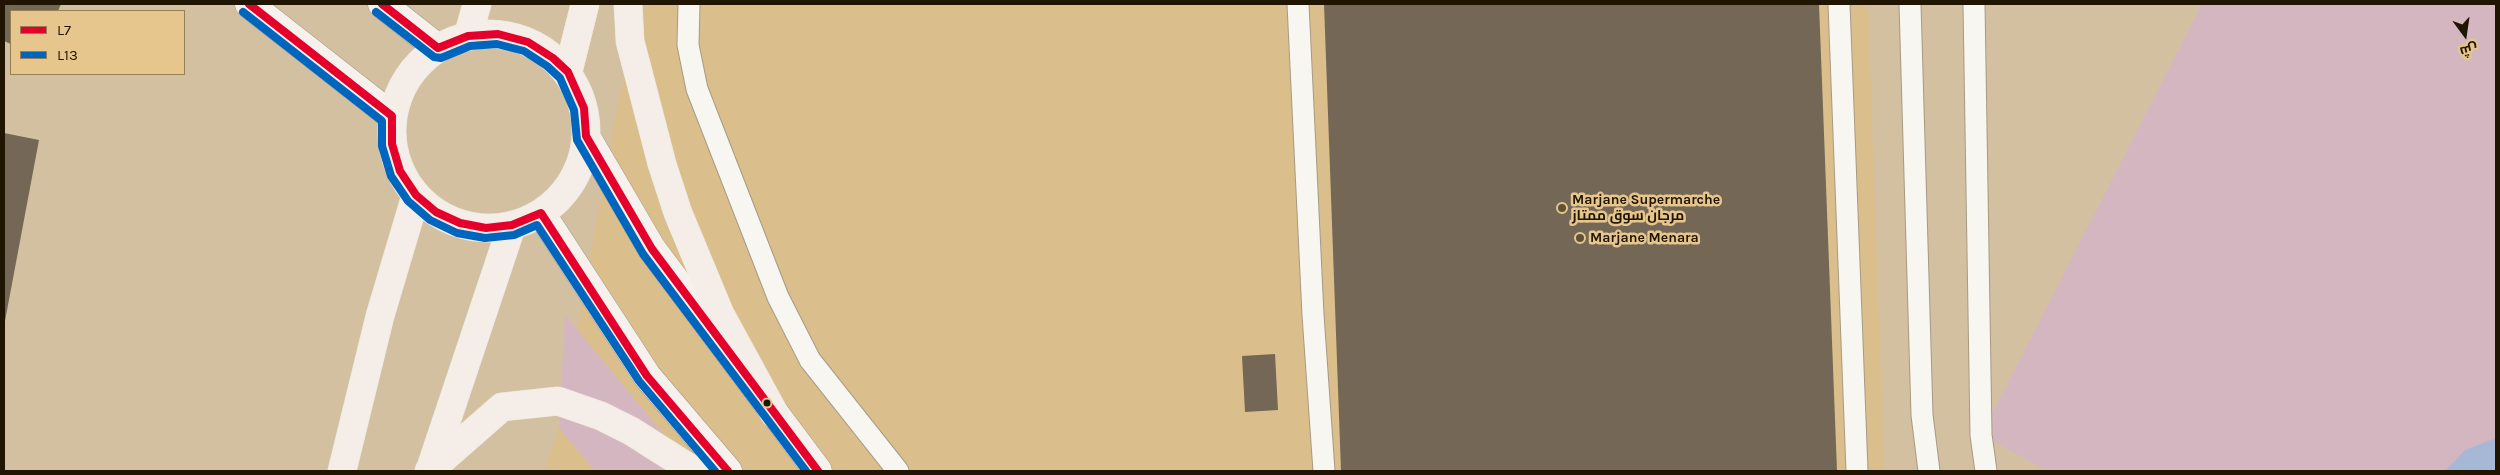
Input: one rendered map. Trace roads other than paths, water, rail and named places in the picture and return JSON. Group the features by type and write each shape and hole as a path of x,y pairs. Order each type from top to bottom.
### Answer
{"main road":[{"path":"249,4 392,116"},
{"path":"382,4 438,48"},
{"path":"468,36 477,4"},
{"path":"568,72 586,4"},
{"path":"628,4 630,42 662,164 678,214 720,314 774,413"},
{"path":"498,34 528,42 553,58 568,72 584,108 586,136 580,166 564,193 541,213 512,225 486,228 460,223 436,212 416,195 400,171 392,144 392,116 401,89 416,66 438,48 468,36 498,34"},
{"path":"586,136 652,249 818,471"},
{"path":"342,471 380,316 416,195"},
{"path":"541,213 647,376 728,471"},
{"path":"429,471 512,225"},
{"path":"429,471 502,407 558,401 608,420 694,471"}],"lane":[{"path":"690,4 688,46 697,89 778,297 810,360 898,471"},
{"path":"1298,4 1313,315 1324,471"},
{"path":"1839,4 1857,471"},
{"path":"1910,4 1922,416 1929,471"},
{"path":"1974,4 1981,425 1986,471"}],"water":[{"path":"2496,438 2496,471 2445,471 2465,450"}],"place":[{"name":"Marjane Supermarche مرجان سوق ممتاز","path":"1562,208"},
{"name":"Marjane Menara","path":"1580,238"}]}
